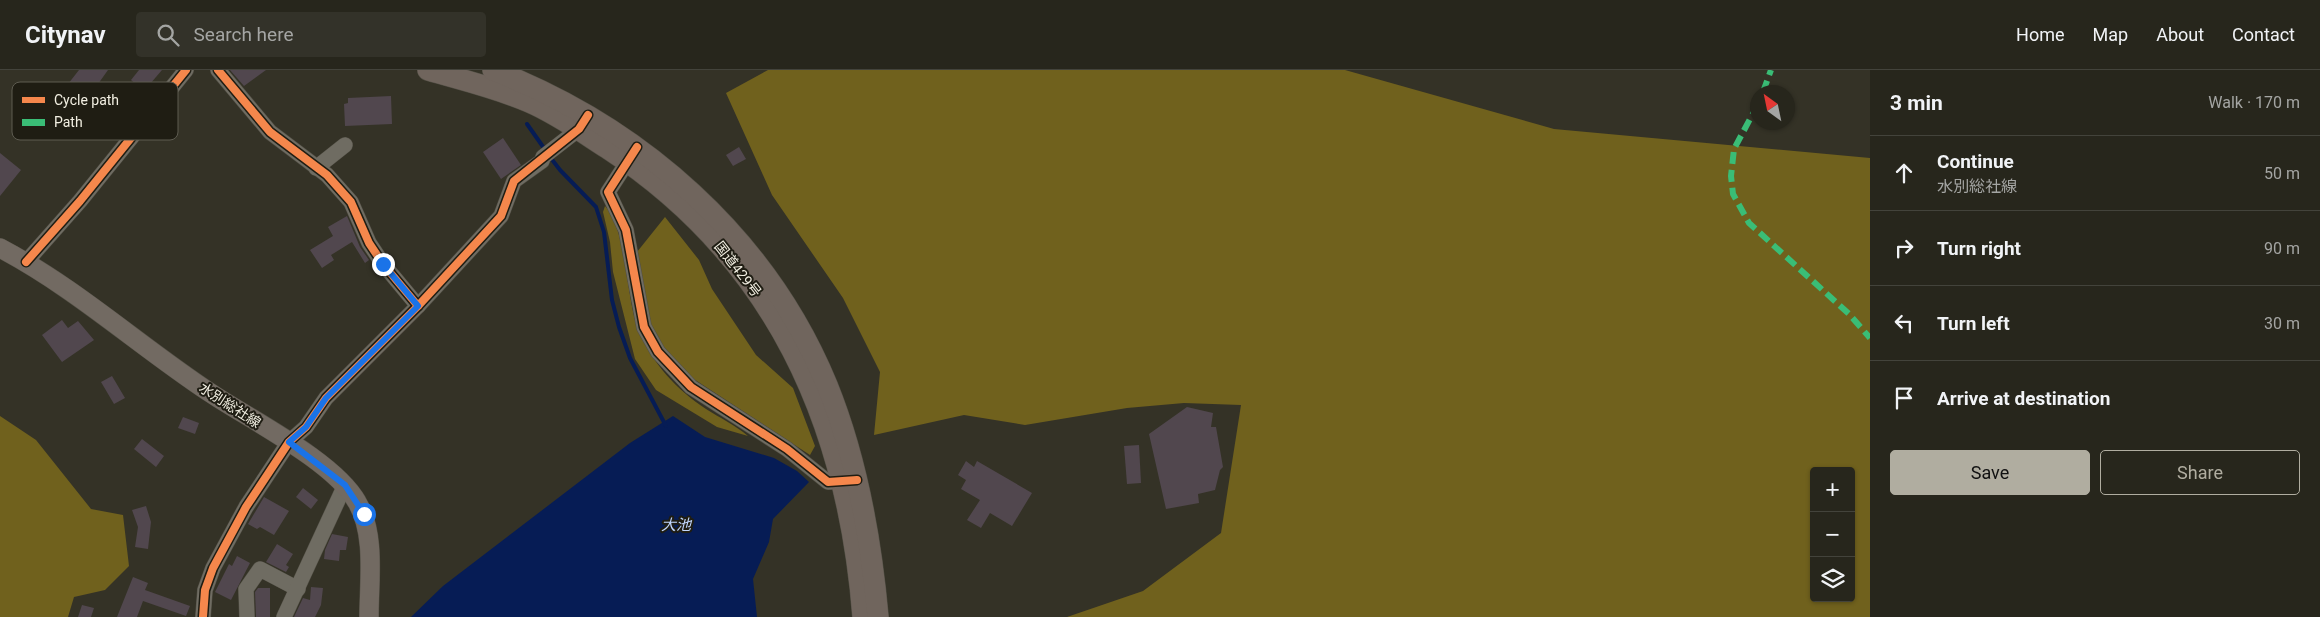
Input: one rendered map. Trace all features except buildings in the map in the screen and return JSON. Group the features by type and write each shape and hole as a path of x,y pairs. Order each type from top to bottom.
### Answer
{"highway":[{"name":"国道429号","path":"428,70 518,82"},
{"name":"国道429号","path":"493,70 558,98 583,122 632,154 658,162 702,202 747,252 784,305 827,384 846,437 863,617"},
{"name":"国道429号","path":"850,481 868,536 878,617"}],"main road":[{"name":"水別総社線","path":"0,248 26,262 91,305 208,392 289,442 345,485 364,514 368,536 369,617"}],"street":[{"path":"176,82 186,70"},
{"path":"218,70 270,132 327,175 351,202 374,250 418,306"},
{"path":"203,617 205,590 212,568 246,507 289,442 306,427 326,398 418,306 501,216 514,181 542,161 548,153 583,122"},
{"path":"26,262 80,202 130,140"},
{"path":"316,168 345,145"},
{"path":"632,154 608,192 626,230 644,327 658,352 691,386 787,449 828,482 850,481"},
{"path":"284,617 345,485"},
{"path":"247,617 246,590 260,569 298,589"}],"shaded area":[{"path":"768,70 1345,70 1554,129 1870,158 1870,617 1067,617 1143,591 1221,533 1241,405 1184,403 1127,408 1025,425 964,415 874,435 880,372 843,298 772,195 726,93"},
{"path":"605,206 612,216 618,231 631,302 644,343 666,375 695,402 748,436 717,427 656,390 635,359 613,272 610,242 603,212"},
{"path":"665,217 699,260 712,289 756,355 793,388 815,446 810,455 686,374 664,351 650,324 637,252"},
{"path":"0,416 36,440 91,509 123,515 129,566 105,590 74,597 68,617 0,617"}],"water":[{"name":"大池","path":"673,416 705,437 774,458 797,471 809,482 773,519 769,542 753,579 757,617 411,617 443,586 630,443"}],"waterway":[{"path":"527,124 546,151"},
{"path":"550,157 596,207 604,232 612,300 619,327 630,358 666,426"}],"marked path":[{"path":"1766,85 1771,70"},
{"path":"1750,119 1734,149 1731,176 1733,194 1749,223 1849,314 1870,338"}],"cycle path":[{"path":"176,82 186,70"},
{"path":"218,70 270,132 327,175 351,202 369,243 383,264 418,306"},
{"path":"203,617 205,590 213,568 246,507 289,442 306,427 326,398 418,306 501,216 514,181 579,129 588,115"},
{"path":"26,262 80,201 129,140"},
{"path":"637,147 608,192 626,230 644,327 658,352 691,387 787,449 828,482 857,480"}],"route":[{"path":"364,514 345,485 289,442 306,427 326,398 418,306 383,264"}]}
